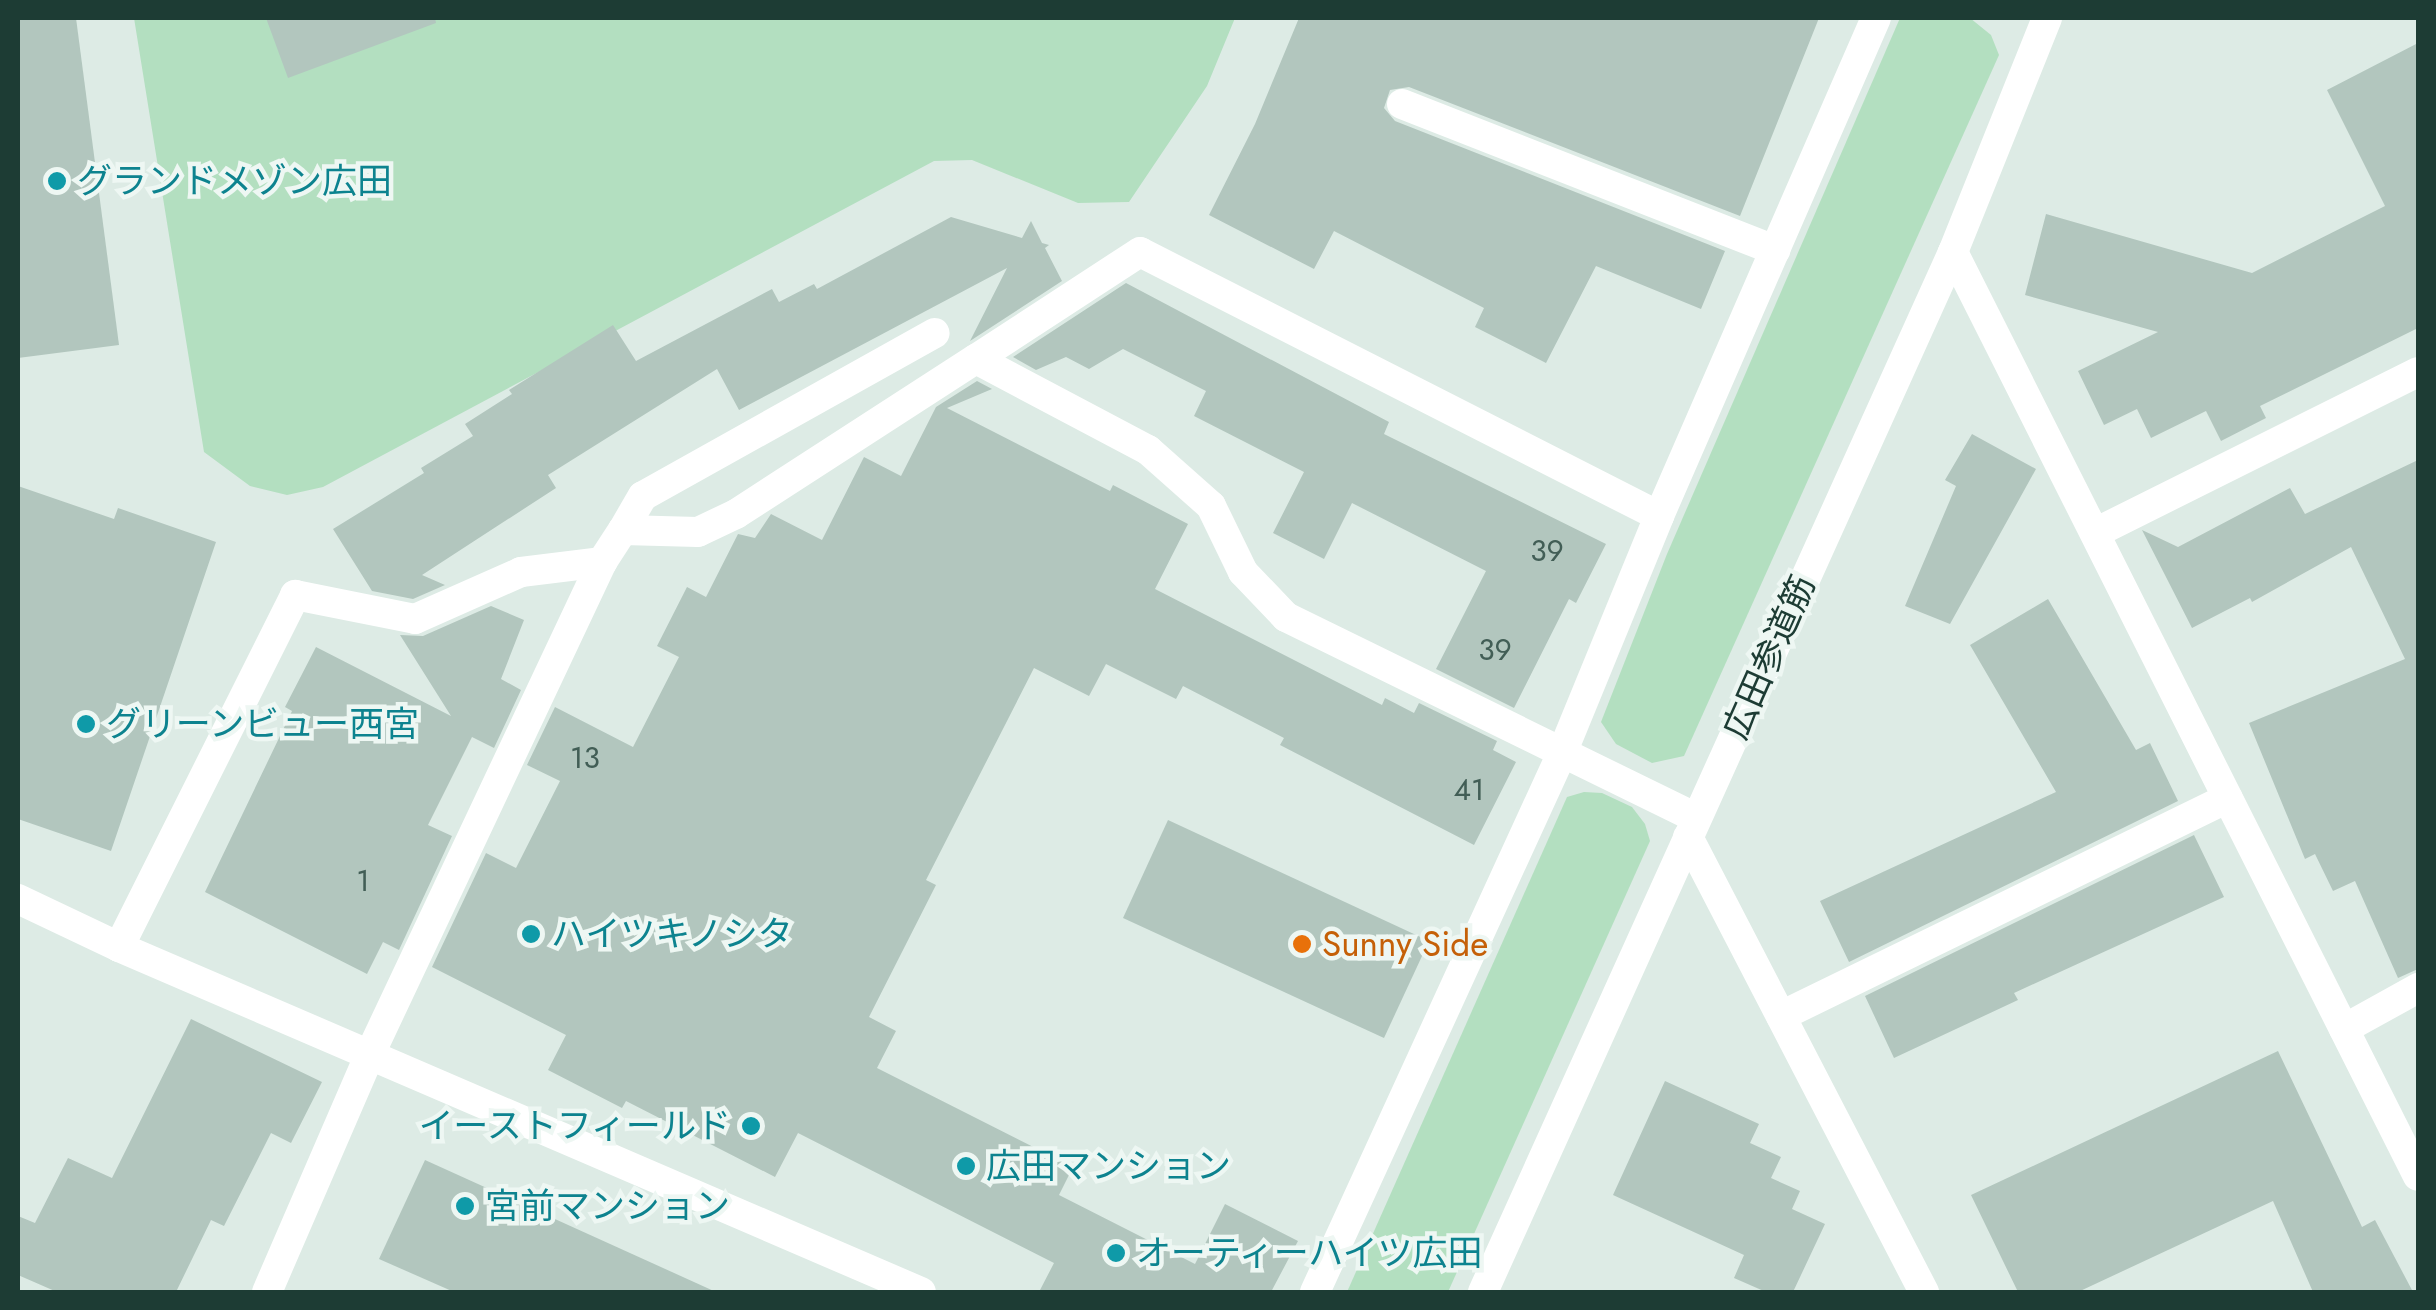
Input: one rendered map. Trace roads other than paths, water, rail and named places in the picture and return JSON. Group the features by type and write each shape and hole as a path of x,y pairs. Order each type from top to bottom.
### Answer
{"street":[{"path":"1314,1292 1562,753 1876,18"},
{"name":"広田参道筋","path":"1483,1292 1953,252 2047,18"},
{"path":"1402,104 1775,250"},
{"path":"624,530 698,532 736,514 1140,252 1660,516"},
{"path":"1953,252 2418,1176"},
{"path":"267,1292 370,1054 602,562 643,496 936,332"},
{"path":"976,359 1148,450 1211,506 1243,572 1286,617 1562,753 1692,828 1781,1016 1924,1292"},
{"path":"2095,532 2418,372"},
{"path":"119,947 295,595 415,618 521,572 602,562"},
{"path":"1781,1016 2228,798"},
{"path":"18,899 119,947 921,1292"},
{"path":"2344,1028 2418,988"}],"place":[{"name":"グランドメゾン広田","path":"57,181"},
{"name":"グリーンビュー西宮","path":"86,724"},
{"name":"ハイツキノシタ","path":"531,934"},
{"name":"Sunny Side","path":"1302,944"},
{"name":"イーストフィールド","path":"751,1126"},
{"name":"広田マンション","path":"966,1166"},
{"name":"宮前マンション","path":"465,1206"},
{"name":"オーティーハイツ広田","path":"1116,1253"}]}
